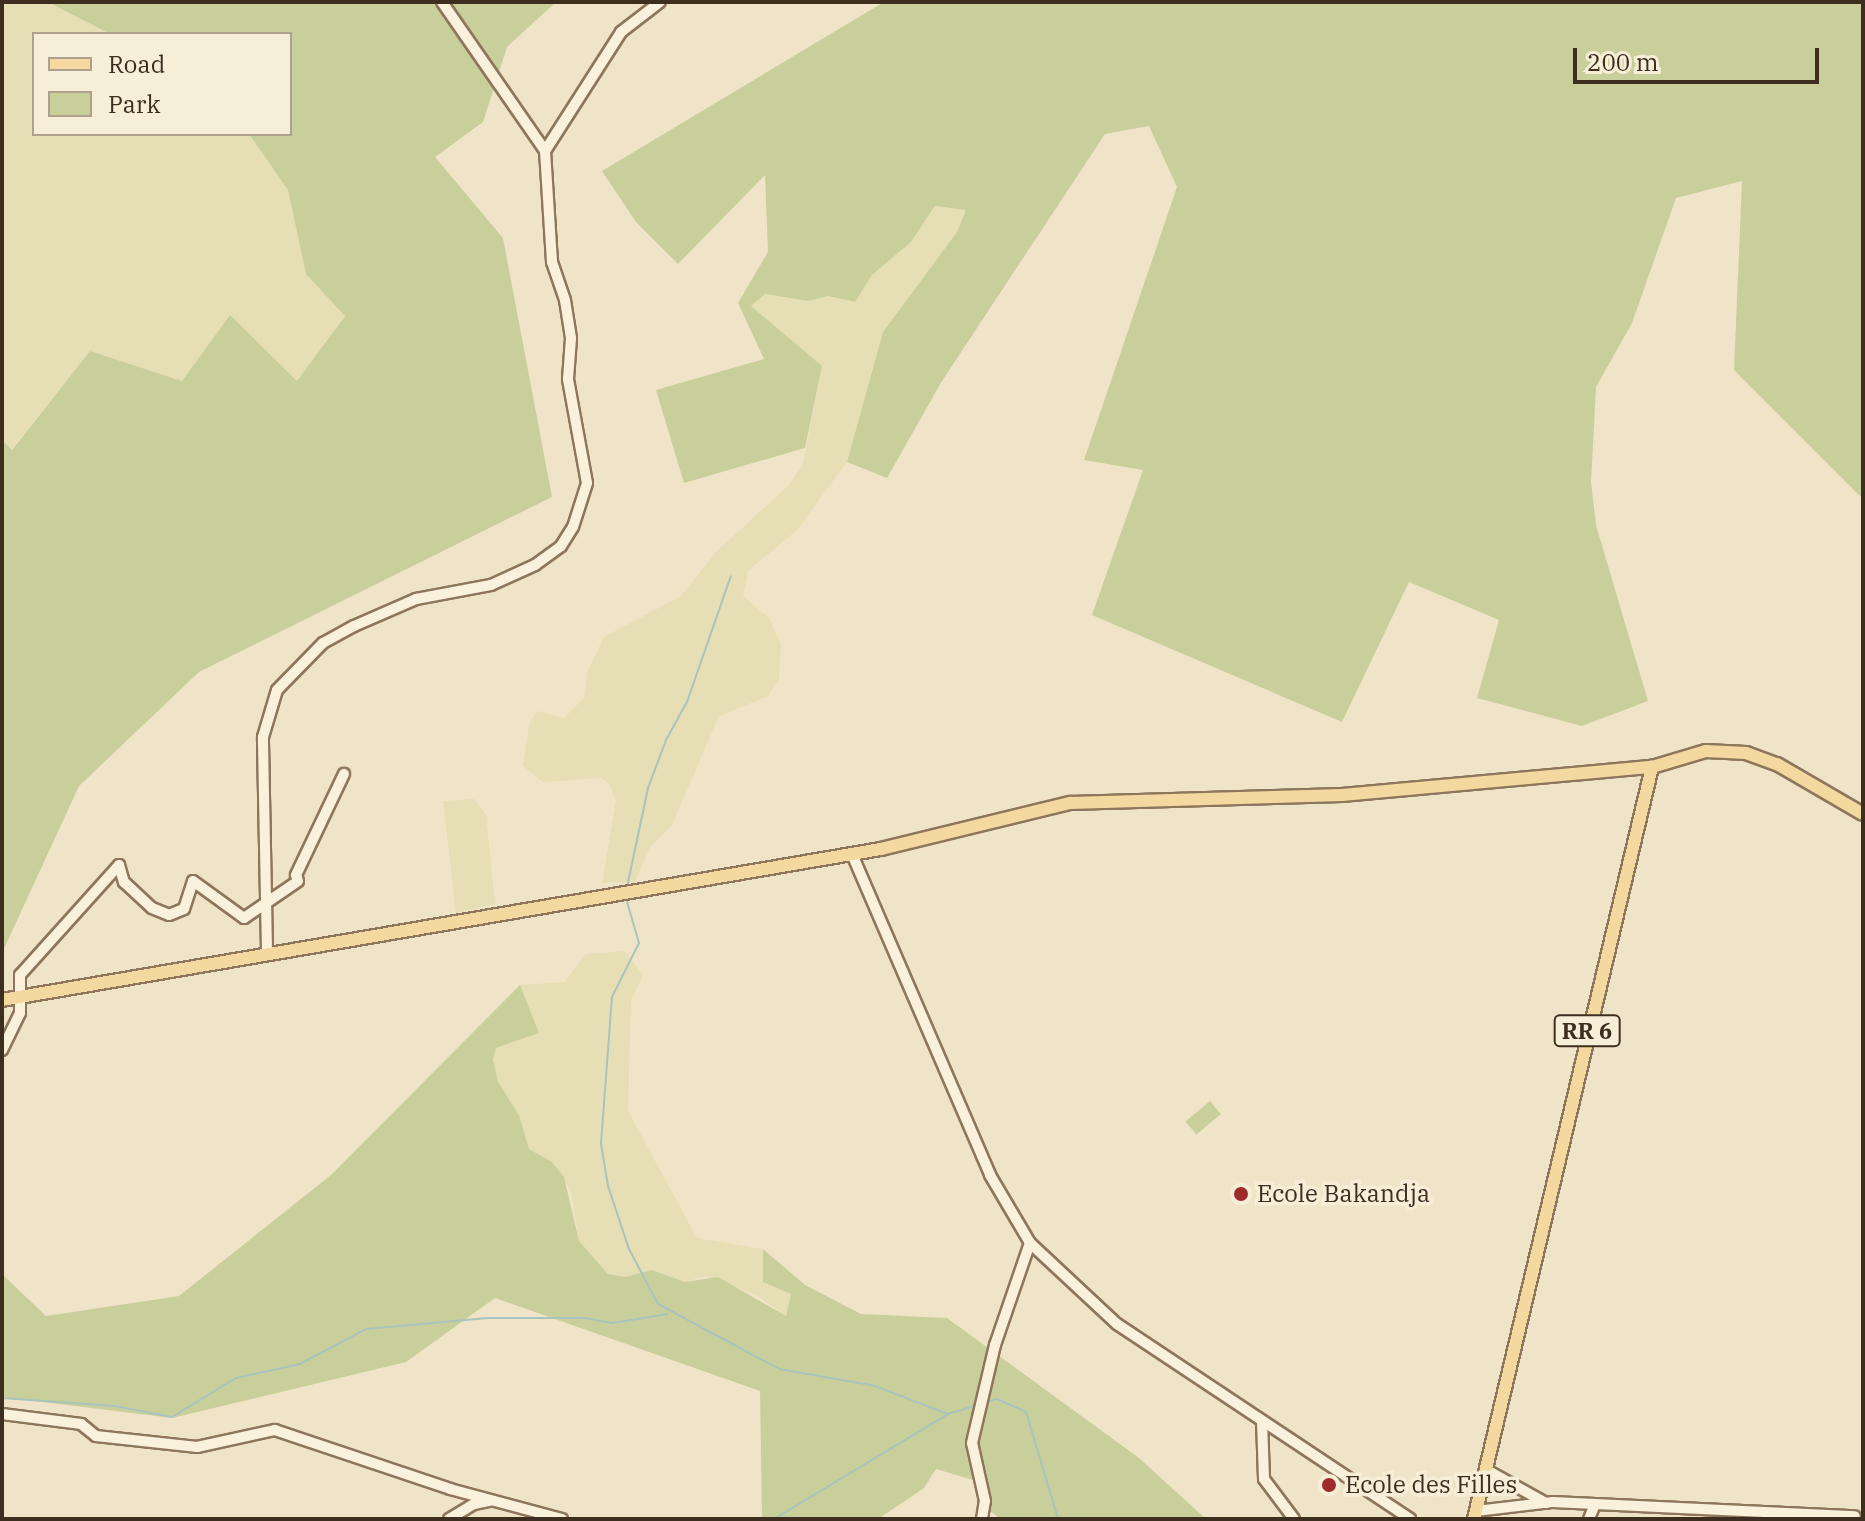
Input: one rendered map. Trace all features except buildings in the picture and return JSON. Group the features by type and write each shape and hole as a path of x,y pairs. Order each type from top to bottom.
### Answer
{"main road":[{"path":"2,1000 635,887 706,881 852,854 1110,798 1342,795 1652,767 1706,751 1746,753 1777,764 1863,814"},
{"name":"RR 6","path":"1475,1515 1652,767"}],"street":[{"path":"267,951 264,902 268,838 263,737 277,690 291,671 323,643 416,599 491,585 535,565 561,546 573,527 587,483 568,379 569,325 552,262 545,151 442,2"},
{"path":"545,151 621,32 660,2"},
{"path":"2,1050 20,1013 20,975 119,865 136,894 169,915 184,909 193,881 244,918 298,881 296,875 344,774"},
{"path":"852,854 990,1175 1030,1243 1117,1324 1410,1519"},
{"path":"982,1519 985,1501 972,1443 995,1345 1030,1243"},
{"path":"2,1414 81,1424 96,1436 197,1447 275,1430 562,1519"},
{"path":"1262,1421 1264,1479 1294,1519"},
{"path":"1485,1469 1546,1503"},
{"path":"449,1519 474,1504 496,1500"},
{"path":"1475,1515 1546,1503 1721,1515 1855,1516"},
{"path":"1589,1519 1595,1504"}],"shaded area":[{"path":"2,2 48,2 106,32 32,32 32,136 250,136 288,190 306,274 345,315 297,381 182,381 90,351 11,450 2,440"},
{"path":"936,206 966,210 957,232 883,332 847,462 797,530 748,571 743,596 769,618 781,644 779,679 768,696 719,716 672,825 650,847 635,882 602,883 616,801 609,784 601,778 543,782 523,766 529,725 537,711 564,718 584,698 587,672 604,637 681,596 716,552 789,485 803,464 822,366 751,306 764,294 808,301 827,296 855,302 872,275 911,242"},
{"path":"474,799 486,814 495,904 456,913 443,801"},
{"path":"625,951 643,975 631,1001 628,1111 697,1238 763,1249 763,1282 791,1294 786,1316 756,1295 706,1276 685,1282 652,1270 625,1277 608,1274 579,1241 571,1191 552,1162 529,1150 519,1115 498,1082 493,1059 496,1048 539,1033 520,985 564,982 586,954"}],"green space":[{"path":"48,2 556,2 507,47 483,122 435,157 503,238 552,497 199,672 79,786 2,953 2,440 12,450 90,351 182,381 230,315 297,381 345,316 306,274 288,190 250,136 292,136 292,32 106,32"},
{"path":"884,2 1863,2 1863,499 1734,370 1742,181 1676,198 1632,323 1596,387 1591,482 1596,525 1648,701 1582,726 1477,698 1499,620 1409,582 1342,722 1092,615 1143,470 1084,460 1177,187 1149,126 1105,134 942,381 887,478 847,462 883,332 957,232 966,210 935,206 911,242 872,275 855,302 828,296 808,301 765,294 751,306 822,366 805,448 684,483 656,390 764,359 738,303 768,252 765,175 678,264 636,222 602,171"},
{"path":"520,985 539,1033 496,1048 493,1059 498,1082 519,1115 529,1149 552,1162 564,1177 579,1241 608,1274 625,1277 652,1270 685,1282 718,1277 786,1316 791,1294 763,1282 763,1249 805,1285 861,1314 947,1318 1139,1458 1206,1519 1001,1519 990,1511 980,1482 936,1469 924,1488 878,1519 762,1519 760,1391 495,1298 406,1362 172,1418 2,1397 2,1274 46,1316 179,1296 331,1175"},
{"path":"1210,1101 1221,1114 1196,1135 1185,1122"}],"waterway":[{"path":"627,887 648,788 666,740 687,702 731,576"},
{"path":"626,898 639,943 612,997 601,1144 608,1186 629,1249 658,1304 779,1369 875,1386 948,1414"},
{"path":"2,1398 115,1406 172,1417 236,1378 300,1364 366,1329 488,1318 584,1318 613,1323 667,1314"},
{"path":"987,1402 997,1399 1026,1412 1058,1519"},
{"path":"774,1519 948,1414 977,1405"}],"place":[{"name":"Ecole Bakandja","path":"1241,1194"},
{"name":"Ecole des Filles","path":"1329,1485"}]}
